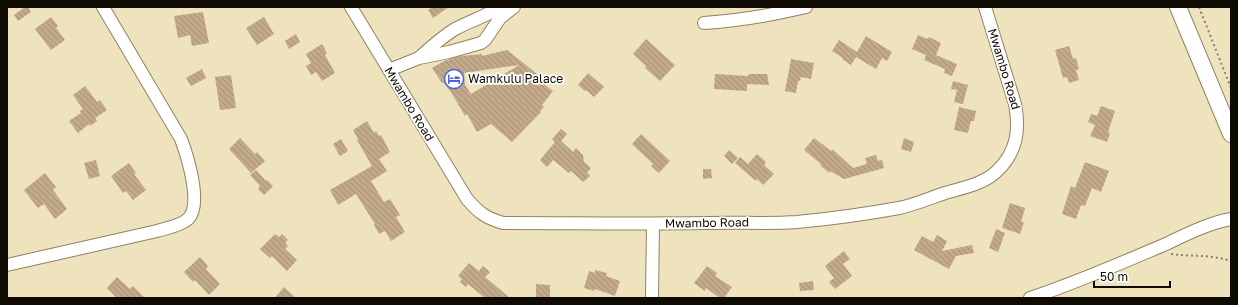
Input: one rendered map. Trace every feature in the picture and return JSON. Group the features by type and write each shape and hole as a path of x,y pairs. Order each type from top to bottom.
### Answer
{"main road":[{"path":"1178,7 1231,134"}],"street":[{"path":"7,266 150,233 180,224 189,218 193,211 193,184 188,160 181,139 103,7"},
{"name":"Mwambo Road","path":"351,7 467,199 482,215 503,223 653,224 796,222 865,213 900,208 967,187 986,179 997,171 1012,151 1018,131 1018,118 985,7"},
{"path":"419,58 442,38 456,29 501,7"},
{"path":"388,70 419,58 449,52 481,43 485,40 500,18 514,7"},
{"path":"704,23 729,22 806,7"},
{"path":"1030,298 1079,281 1228,218"},
{"path":"652,298 653,224"}],"path":[{"path":"1199,7 1231,88"},
{"path":"1155,248 1171,254 1183,256 1206,255 1231,261"}],"building":[{"path":"25,7 28,7 31,12 18,21 14,15"},
{"path":"433,7 449,7 433,18 428,10"},
{"path":"203,12 209,43 192,46 190,35 178,38 174,16"},
{"path":"51,17 58,26 56,28 65,40 51,50 35,29"},
{"path":"264,17 274,34 257,45 246,28"},
{"path":"296,34 300,42 289,49 285,41"},
{"path":"918,35 928,39 929,37 941,43 936,55 957,64 952,76 944,73 945,69 924,60 926,55 912,49"},
{"path":"866,36 892,52 887,61 882,58 876,69 856,57 851,65 832,51 839,40 857,52"},
{"path":"646,39 675,65 660,81 645,68 646,66 633,54"},
{"path":"322,44 327,53 325,55 335,73 322,81 316,72 311,75 306,66 311,63 306,54"},
{"path":"1069,46 1073,59 1076,58 1079,69 1076,70 1079,80 1069,83 1067,77 1063,78 1055,50"},
{"path":"507,50 547,82 545,85 553,91 542,105 544,107 540,111 541,112 512,142 491,124 477,132 467,114 465,116 451,92 443,82 442,83 432,68 444,61 461,56 482,54 482,56","holes":["519,65 471,94 465,85 464,73"]},
{"path":"791,59 814,63 811,79 801,77 800,81 798,81 796,93 785,91"},
{"path":"202,69 206,78 191,86 186,78"},
{"path":"588,73 604,87 594,97 578,85"},
{"path":"715,74 748,76 749,74 767,74 769,85 747,84 747,91 714,89"},
{"path":"231,75 236,108 220,110 215,77"},
{"path":"953,81 968,85 963,104 954,102 957,90 951,89"},
{"path":"85,86 97,102 100,100 107,110 95,118 97,121 90,126 89,124 78,133 69,121 81,113 80,111 83,109 73,95"},
{"path":"1101,106 1115,111 1108,132 1110,133 1107,142 1090,136 1095,125 1088,122 1091,114 1097,116"},
{"path":"959,107 976,111 974,121 971,121 968,133 954,130"},
{"path":"367,121 374,133 376,131 379,136 381,135 390,152 379,159 387,171 371,181 384,202 390,199 400,215 396,217 405,232 391,241 385,231 379,234 374,225 375,224 356,194 338,205 330,190 372,166 353,130"},
{"path":"561,129 567,134 561,141 573,152 576,148 583,155 584,162 591,168 587,173 590,176 583,182 571,171 569,173 553,160 547,167 540,160 555,142 552,139"},
{"path":"641,134 670,161 659,173 651,166 653,164 632,144"},
{"path":"240,138 255,154 257,152 265,161 251,173 229,149"},
{"path":"814,138 831,151 832,149 853,168 867,164 865,158 876,155 878,161 882,160 884,168 844,179 830,171 829,173 820,165 821,164 804,150"},
{"path":"904,138 914,142 911,152 901,149"},
{"path":"341,139 348,151 340,156 333,144"},
{"path":"729,150 738,158 732,164 724,156"},
{"path":"757,154 766,162 764,165 774,174 763,185 735,163 740,157 748,164"},
{"path":"96,160 100,176 89,179 84,163"},
{"path":"1085,162 1109,171 1101,192 1092,188 1085,206 1081,205 1076,219 1062,214 1071,186 1075,188"},
{"path":"129,163 136,173 134,174 146,190 133,200 126,191 123,193 111,176"},
{"path":"703,169 711,169 712,178 703,179"},
{"path":"256,170 273,186 264,195 258,189 260,186 250,175"},
{"path":"45,173 56,187 53,190 67,209 55,219 44,204 38,208 24,190"},
{"path":"1010,203 1025,208 1021,222 1024,222 1020,234 1002,228"},
{"path":"996,229 1005,233 998,252 989,248"},
{"path":"275,234 279,237 282,234 288,240 285,243 288,246 285,249 297,260 287,271 272,256 270,258 260,249"},
{"path":"937,235 947,241 942,251 972,245 974,253 956,256 949,269 914,250 922,236 933,242"},
{"path":"844,251 850,259 843,264 852,276 835,289 829,282 834,278 825,266"},
{"path":"200,257 208,266 206,269 220,284 209,295 195,280 193,282 184,272"},
{"path":"469,263 479,271 483,266 490,272 485,277 510,298 485,298 468,284 466,287 460,282 462,279 458,276"},
{"path":"707,266 717,273 715,276 732,287 724,298 720,298 706,288 705,291 694,283"},
{"path":"595,270 607,273 606,276 620,281 615,296 595,289 594,291 584,288 589,271 595,273"},
{"path":"117,277 130,289 133,286 145,298 117,298 107,288"},
{"path":"813,281 814,290 800,291 799,283"},
{"path":"536,284 550,285 550,298 536,297"},
{"path":"284,287 296,298 275,298"}],"place":[{"name":"Wamkulu Palace","path":"454,79"}]}
